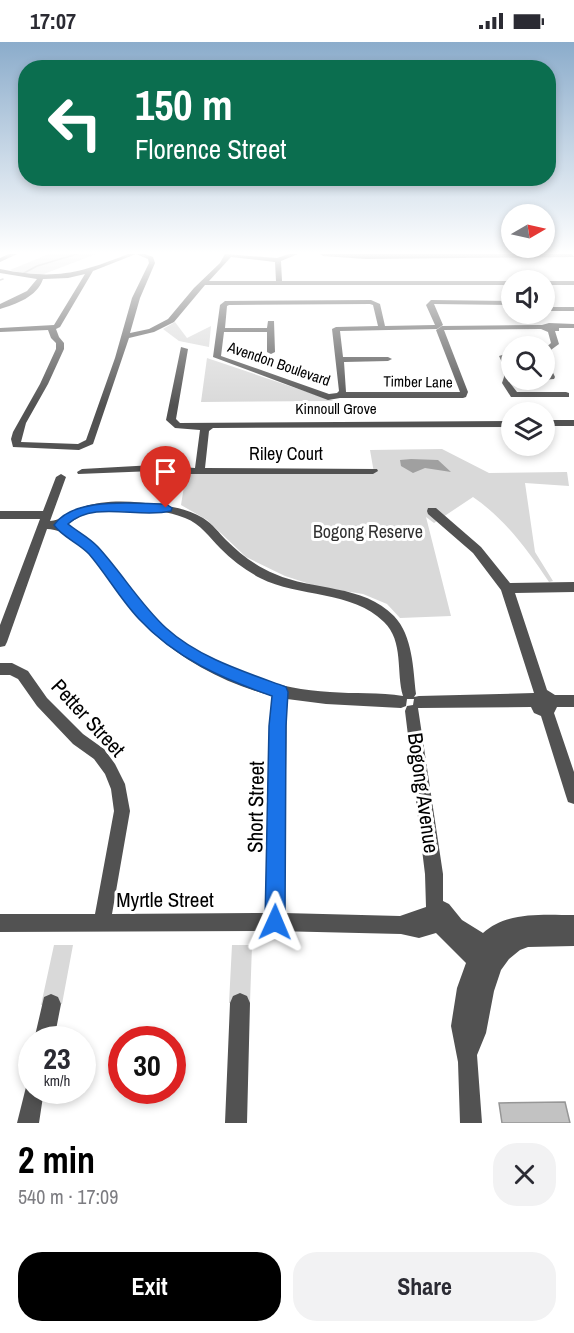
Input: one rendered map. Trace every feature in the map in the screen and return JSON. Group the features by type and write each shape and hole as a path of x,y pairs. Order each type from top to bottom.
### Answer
{"street":[{"path":"53,332 68,304"},
{"path":"53,332 60,343 60,349 49,369 45,383 26,414 15,440 16,445 86,445 90,442 119,358 134,304"},
{"path":"124,336 136,335 169,322 185,304"},
{"name":"Avendon Boulevard","path":"226,304 224,305 219,359 324,396 340,395 343,391 336,329 574,328"},
{"name":"Avendon Boulevard","path":"376,304 382,328"},
{"path":"430,304 439,328"},
{"path":"555,309 574,309"},
{"path":"548,324 553,336"},
{"path":"221,330 271,326 272,352"},
{"name":"Timber Lane","path":"340,395 463,395 464,392 439,328"},
{"path":"0,330 53,332"},
{"name":"Kinnoull Grove","path":"184,346 171,420 178,426 501,424"},
{"path":"339,360 388,360"},
{"path":"511,390 514,395 566,394"},
{"path":"555,423 574,423"},
{"path":"200,471 206,427"},
{"name":"Riley Court","path":"82,472 154,468 200,471 373,471"},
{"path":"0,642 61,477"},
{"name":"Bogong Avenue","path":"60,525 70,516 88,509 166,508 201,521 241,560 270,578 295,587 360,600 381,611 399,634 441,915"},
{"path":"432,511 477,550 507,588 574,796"},
{"path":"0,515 45,520 60,525 92,549 142,614 163,635 205,662 237,677 280,692 338,700 574,701"},
{"path":"507,588 574,587"},
{"name":"Petter Street","path":"0,669 12,669 23,675 42,702 78,739 99,754 119,789 122,811 102,922"},
{"name":"Short Street","path":"275,922 280,692"},
{"path":"441,915 481,952"},
{"name":"Myrtle Street","path":"0,923 275,922 401,925 412,929 425,929 441,915"},
{"path":"471,1123 467,1054 461,1028 468,986 481,952 494,935 514,926 574,924"},
{"path":"467,1054 476,1035 486,983 500,955 516,942 536,937 574,937"},
{"path":"236,1123 240,1003"},
{"path":"47,1026 51,1004"},
{"path":"28,1123 31,1104"}],"green space":[{"path":"175,322 187,338 211,326 209,347 179,341 163,329"},
{"path":"207,358 334,401 201,402"},
{"name":"Bogong Reserve","path":"442,449 489,473 567,472 569,486 525,483 535,552 553,581 549,582 506,525 473,497 434,523 426,517 451,616 400,618 387,604 363,594 319,587 285,576 246,557 207,520 181,505 186,474 374,473 370,450"},
{"path":"54,945 73,945 62,1004 41,1005"},
{"path":"232,945 252,945 250,1003 229,1003"}],"shaded area":[{"path":"400,460 438,460 451,472 425,468 413,473 401,466"}],"building":[{"path":"565,1102 570,1123 502,1123 499,1103"}],"route":[{"path":"166,508 88,509 70,516 60,525 92,549 142,614 163,635 205,662 237,677 280,692 275,922"}]}
